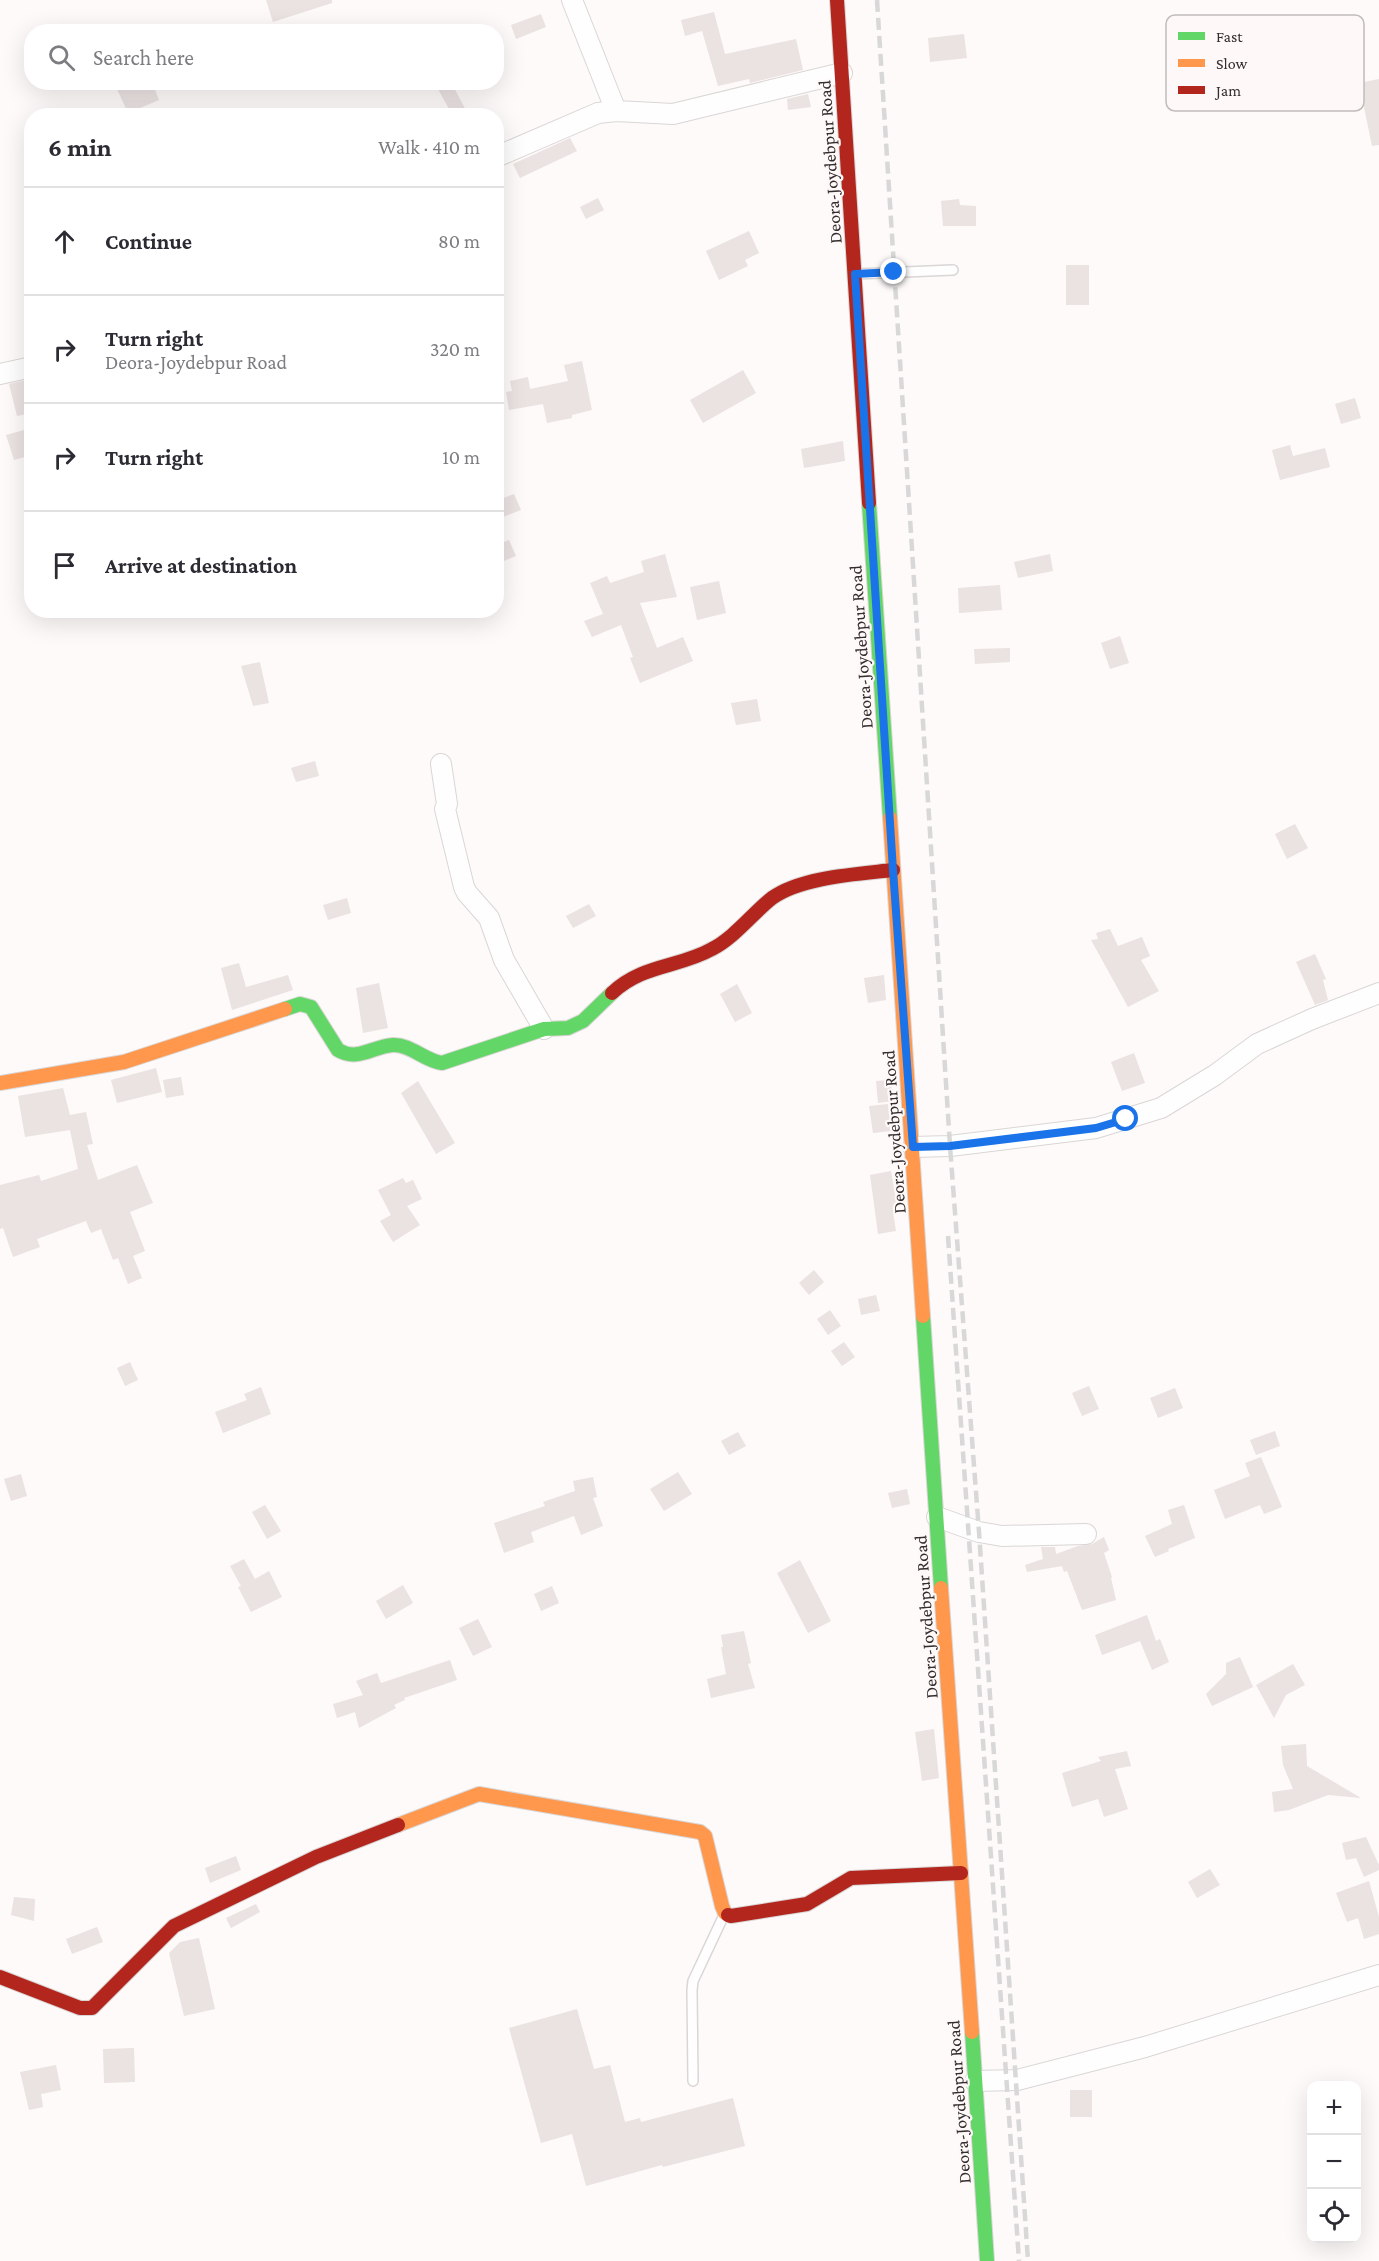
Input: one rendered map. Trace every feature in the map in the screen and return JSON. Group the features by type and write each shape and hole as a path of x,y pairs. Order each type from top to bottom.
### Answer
{"street":[{"path":"572,0 616,111"},
{"name":"Deora-Joydebpur Road","path":"837,0 987,2261"},
{"path":"504,154 598,113 616,111 673,114 842,73"},
{"path":"0,374 24,369"},
{"path":"441,764 447,804 445,809 464,887 489,918 504,960 544,1029"},
{"path":"0,1083 124,1062 300,1004 311,1007 338,1050 351,1057 393,1045 400,1046 435,1063 442,1063 544,1029 568,1028 583,1021 626,981 642,972 709,952 783,891 844,876 893,870"},
{"path":"913,1147 950,1146 1096,1128 1152,1111 1161,1108 1215,1075 1257,1044 1379,993"},
{"path":"937,1517 979,1532 1002,1536 1086,1534"},
{"path":"0,1977 80,2008 92,2008 174,1926 316,1857 479,1794 700,1832 705,1836 725,1913 731,1916 807,1904 851,1878 961,1873"},
{"path":"975,2081 1017,2080 1113,2055 1379,1975"}],"lane":[{"path":"855,274 953,270"},
{"path":"693,2081 693,1981 725,1913"}],"building":[{"path":"266,0 332,0 332,3 273,22"},
{"path":"714,12 725,54 796,39 803,70 750,83 749,79 718,86 702,31 685,36 681,20"},
{"path":"541,14 546,27 516,39 511,25"},
{"path":"964,34 967,58 930,62 928,38"},
{"path":"1379,79 1379,145 1372,146 1364,107 1364,82"},
{"path":"117,90 155,90 159,100 140,108 126,108"},
{"path":"438,90 455,90 465,108 449,108"},
{"path":"808,94 811,107 788,110 787,99"},
{"path":"570,138 577,151 520,178 513,164"},
{"path":"598,198 604,210 586,219 580,207"},
{"path":"959,199 960,205 976,206 976,226 943,226 941,201"},
{"path":"749,231 759,253 745,260 748,266 719,280 706,251"},
{"path":"1066,265 1089,265 1089,305 1066,305"},
{"path":"582,361 592,410 572,415 572,418 547,423 543,404 509,410 506,392 512,391 510,381 528,377 530,389 568,381 564,365"},
{"path":"743,370 756,393 703,423 690,400"},
{"path":"24,381 24,415 17,416 9,384"},
{"path":"1355,398 1361,418 1341,424 1335,404"},
{"path":"24,430 24,457 14,460 6,435"},
{"path":"843,441 845,461 804,468 801,449"},
{"path":"1290,445 1293,456 1325,448 1330,467 1280,480 1272,450"},
{"path":"514,494 521,510 504,517 504,498"},
{"path":"509,540 516,556 504,561 504,542"},
{"path":"665,554 677,597 640,603 657,648 683,637 693,661 640,683 621,625 592,637 584,621 603,614 590,583 607,576 610,583 644,572 641,561"},
{"path":"1050,554 1053,571 1018,578 1014,562"},
{"path":"719,581 726,613 697,620 690,587"},
{"path":"1000,585 1002,610 959,613 958,588"},
{"path":"1120,636 1129,663 1110,669 1101,643"},
{"path":"1010,648 1010,662 975,664 974,649"},
{"path":"260,662 269,703 253,706 241,666"},
{"path":"757,699 761,721 736,725 731,703"},
{"path":"315,761 319,776 296,782 291,768"},
{"path":"1295,824 1308,848 1287,859 1275,834"},
{"path":"347,898 351,913 328,920 323,905"},
{"path":"589,904 596,916 573,928 566,916"},
{"path":"1110,929 1118,946 1142,937 1150,956 1141,960 1159,991 1128,1007 1091,940 1098,939 1096,933"},
{"path":"1315,954 1326,979 1323,980 1328,1000 1315,1005 1296,962"},
{"path":"239,963 246,987 288,975 293,990 232,1010 221,968"},
{"path":"884,975 886,1000 868,1003 864,978"},
{"path":"379,983 388,1028 363,1033 356,988"},
{"path":"737,984 752,1013 735,1022 720,994"},
{"path":"1134,1053 1145,1083 1122,1091 1111,1062"},
{"path":"156,1068 162,1092 117,1103 111,1080"},
{"path":"181,1077 184,1095 166,1098 163,1080"},
{"path":"891,1080 893,1101 878,1103 876,1081"},
{"path":"418,1081 455,1143 436,1154 401,1093"},
{"path":"63,1088 70,1115 86,1112 93,1144 87,1145 98,1180 137,1165 153,1203 130,1212 145,1251 133,1256 142,1278 128,1284 118,1258 113,1260 101,1229 91,1233 86,1221 37,1239 40,1247 13,1257 3,1228 0,1229 0,1185 39,1175 41,1181 78,1169 70,1130 25,1137 18,1096"},
{"path":"888,1104 891,1131 873,1133 869,1106"},
{"path":"891,1171 898,1212 893,1212 896,1231 878,1234 870,1175"},
{"path":"403,1178 406,1183 413,1180 422,1199 407,1206 420,1225 393,1242 380,1221 391,1215 378,1190"},
{"path":"814,1270 824,1282 809,1295 799,1283"},
{"path":"876,1295 880,1311 861,1315 858,1299"},
{"path":"830,1310 841,1326 828,1335 817,1319"},
{"path":"844,1342 855,1357 842,1366 831,1351"},
{"path":"130,1362 138,1380 125,1386 117,1368"},
{"path":"1089,1386 1099,1409 1082,1416 1072,1393"},
{"path":"261,1387 271,1414 223,1433 215,1412 247,1400 244,1394"},
{"path":"1175,1388 1183,1408 1158,1418 1150,1398"},
{"path":"1275,1431 1280,1446 1256,1455 1250,1440"},
{"path":"738,1432 746,1446 729,1455 721,1441"},
{"path":"1261,1457 1282,1507 1264,1514 1260,1505 1225,1519 1214,1490 1250,1476 1245,1463"},
{"path":"678,1472 692,1494 664,1511 650,1489"},
{"path":"21,1474 27,1496 11,1501 4,1479"},
{"path":"593,1477 597,1497 593,1498 603,1526 581,1535 574,1516 531,1532 534,1542 504,1553 494,1523 545,1506 543,1502 575,1491 573,1481"},
{"path":"907,1489 910,1504 892,1508 888,1493"},
{"path":"265,1505 281,1531 267,1539 252,1512"},
{"path":"1184,1505 1195,1538 1155,1557 1145,1536 1172,1524 1168,1510"},
{"path":"1104,1537 1109,1550 1104,1553 1112,1577 1116,1600 1082,1610 1067,1571 1064,1572 1062,1566 1027,1572 1025,1565 1043,1559 1041,1547 1055,1547 1056,1554 1078,1546 1092,1544"},
{"path":"244,1559 255,1579 269,1571 282,1597 251,1612 230,1566"},
{"path":"800,1560 831,1621 808,1633 777,1573"},
{"path":"403,1585 413,1603 386,1619 376,1601"},
{"path":"552,1586 559,1603 541,1611 534,1594"},
{"path":"1147,1615 1156,1641 1160,1639 1169,1662 1152,1670 1140,1641 1102,1655 1095,1635"},
{"path":"478,1619 492,1647 473,1656 459,1628"},
{"path":"744,1631 751,1663 748,1664 755,1688 711,1698 707,1679 726,1674 721,1635"},
{"path":"1240,1657 1253,1687 1212,1706 1206,1694 1226,1674 1226,1663"},
{"path":"450,1660 457,1680 404,1698 405,1700 394,1705 396,1708 359,1728 355,1712 337,1718 333,1704 363,1695 356,1681 377,1673 381,1683"},
{"path":"1293,1664 1305,1685 1286,1695 1274,1718 1256,1685"},
{"path":"934,1729 939,1778 922,1781 915,1732"},
{"path":"1306,1744 1307,1766 1361,1798 1328,1795 1289,1810 1274,1812 1272,1792 1293,1789 1283,1765 1281,1746"},
{"path":"1127,1751 1131,1766 1115,1769 1128,1809 1104,1817 1098,1799 1072,1807 1062,1773 1101,1761 1098,1757"},
{"path":"1366,1837 1379,1865 1379,1870 1364,1877 1356,1858 1346,1860 1342,1843"},
{"path":"236,1856 241,1870 210,1883 205,1868"},
{"path":"1210,1869 1220,1885 1197,1898 1188,1882"},
{"path":"1369,1881 1379,1917 1379,1934 1364,1939 1358,1918 1347,1922 1336,1893"},
{"path":"14,1897 35,1899 34,1921 11,1915"},
{"path":"256,1904 260,1912 231,1928 226,1918"},
{"path":"97,1927 103,1942 72,1954 66,1939"},
{"path":"199,1938 215,2009 184,2016 169,1953 180,1942"},
{"path":"577,2009 594,2069 610,2065 625,2122 640,2118 641,2122 733,2098 745,2146 663,2167 662,2165 586,2186 572,2134 541,2143 509,2028"},
{"path":"134,2048 135,2082 104,2083 103,2049"},
{"path":"56,2065 61,2090 41,2094 43,2107 29,2110 20,2072"},
{"path":"1070,2090 1092,2090 1092,2117 1070,2117"}],"railway":[{"path":"877,0 950,1146 979,1532 1028,2261"},
{"path":"948,1236 1019,2261"}],"traffic: fast":[{"path":"869,503 890,818"},
{"path":"285,1009 300,1004 311,1007 338,1050 345,1053 359,1054 386,1046 399,1045 442,1063 544,1029 568,1028 583,1021 612,993"},
{"path":"923,1316 941,1588"},
{"path":"972,2032 987,2261"}],"traffic: slow":[{"path":"890,818 923,1316"},
{"path":"0,1083 124,1062 285,1009"},
{"path":"941,1588 972,2032"},
{"path":"398,1825 479,1794 700,1832 705,1836 722,1906 728,1915"}],"traffic: jam":[{"path":"837,0 869,503"},
{"path":"612,993 648,971 686,960 720,944 772,898 784,891 814,881 893,870"},
{"path":"0,1977 80,2008 92,2008 174,1926 316,1857 398,1825"},
{"path":"728,1915 807,1904 851,1878 961,1873"}],"route":[{"path":"894,272 855,274 913,1147 950,1146 1096,1128 1126,1119"}]}
